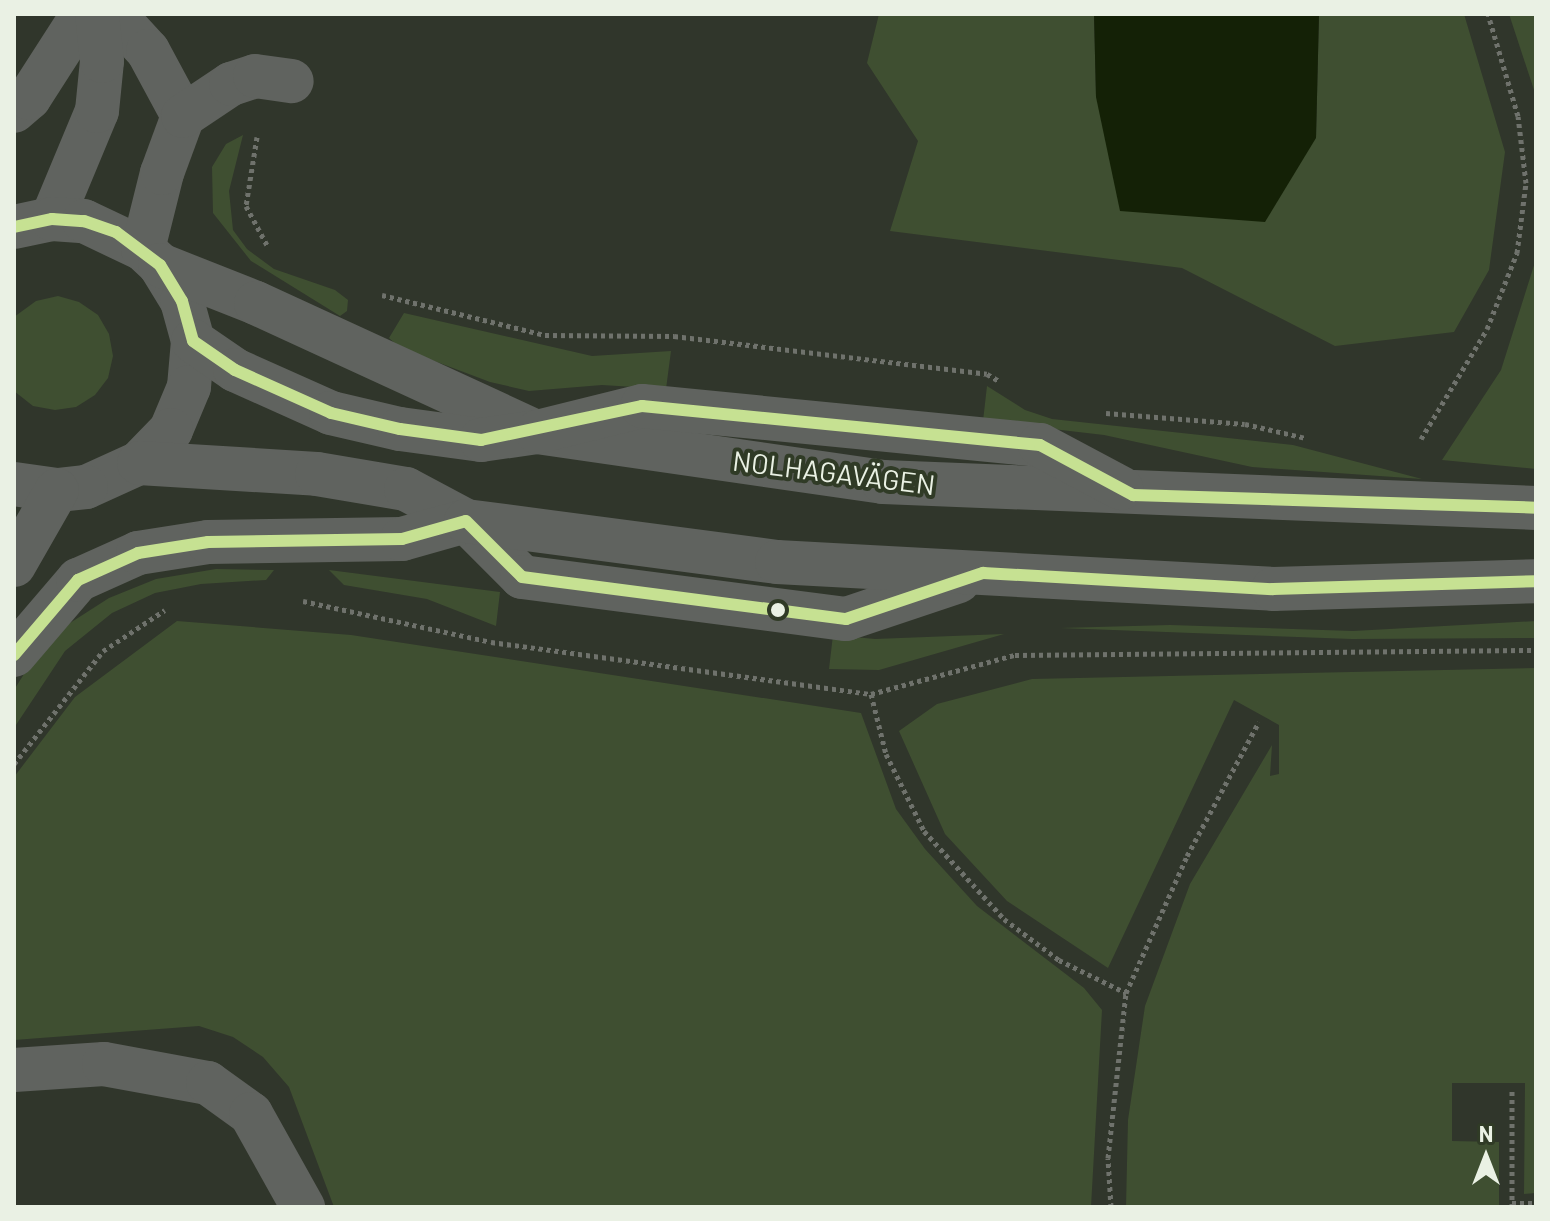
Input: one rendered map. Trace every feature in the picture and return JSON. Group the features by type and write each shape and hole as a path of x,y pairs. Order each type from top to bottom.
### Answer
{"street":[{"path":"14,111 29,98 83,14"},
{"path":"33,223 97,111 102,61 97,14"},
{"path":"114,14 148,51 183,116"},
{"path":"14,484 57,490 114,478 139,463 171,430 189,387 193,341 182,301 152,257 162,173 183,116 231,84 255,76 292,81"},
{"name":"NOLHAGAVÄGEN","path":"33,223 84,221 152,257 537,432"},
{"name":"NOLHAGAVÄGEN","path":"193,341 235,370 331,413 481,440 537,432 883,482 1133,495 1536,508"},
{"path":"139,463 317,474 406,489 466,521 777,562 1273,589 1536,581"},
{"path":"14,565 57,490"},
{"path":"14,655 78,580 138,553 208,542 402,539 466,521"},
{"path":"14,1070 104,1064 208,1083 251,1114 303,1207"}],"path":[{"path":"1421,439 1487,329 1517,253 1526,183 1520,129 1488,14"},
{"path":"258,130 246,206 266,244 278,252"},
{"path":"368,290 545,335 674,336"},
{"path":"376,304 381,294"},
{"path":"288,601 491,642 871,694 1015,655 1536,650"},
{"path":"14,764 103,651 161,611 174,609"},
{"path":"871,694 886,754 924,831 1004,919 1059,960 1126,993"},
{"path":"1111,1207 1108,1158 1126,993 1187,856 1259,722"},
{"path":"1512,1091 1512,1205 1536,1203"}],"shaded area":[{"path":"879,14 1094,14 1096,97 1316,138 1319,14 1464,14 1505,152 1489,270 1454,332 1335,346 1182,268 890,231 918,141 867,63"},
{"path":"1094,14 1319,14 1316,138 1265,222 1120,211 1096,97"},
{"path":"1509,14 1536,14 1536,96"},
{"path":"243,135 229,191 233,230 247,249 274,269 335,290 348,300 347,311 340,316 251,261 213,213 212,167 226,144"},
{"path":"1536,259 1536,469 1442,460 1501,370"},
{"path":"58,296 79,302 98,315 109,334 113,356 108,378 95,395 76,407 55,410 33,406 14,391 14,317 36,301"},
{"path":"404,313 592,356 671,351 666,389 602,385 529,391 490,382 400,348 389,338"},
{"path":"987,386 1025,410 1052,419 1293,445 1422,479 1252,467 1104,435 983,421"},
{"path":"216,569 274,570 266,580 201,584 155,593 112,613 65,651 14,728 14,690 32,661 70,623 109,598 156,579"},
{"path":"329,570 500,592 496,626 427,599 344,585"},
{"path":"177,621 351,635 861,713 896,809 925,849 977,906 1084,988 1102,1010 1091,1207 334,1207 289,1087 263,1057 233,1037 199,1026 14,1040 14,777 75,697"},
{"path":"1536,621 1536,638 1352,639 1060,628 1170,625 1353,631"},
{"path":"1004,634 879,670 829,669 833,635 875,639"},
{"path":"1536,668 1536,1193 1524,1194 1525,1083 1452,1083 1452,1141 1499,1142 1499,1207 1126,1207 1128,1120 1145,1006 1190,884 1272,745 1270,776 1279,774 1279,725 1234,700 1108,968 1007,901 945,834 899,731 937,704 1032,679"}],"transit line":[{"path":"14,227 52,219 84,221 116,232 160,265 182,301 193,341 235,370 331,413 400,429 481,440 642,406 1040,445 1133,495 1536,508"},
{"path":"14,655 78,580 138,553 208,542 402,539 466,521 522,577 846,619 983,573 1273,589 1536,581"}]}
